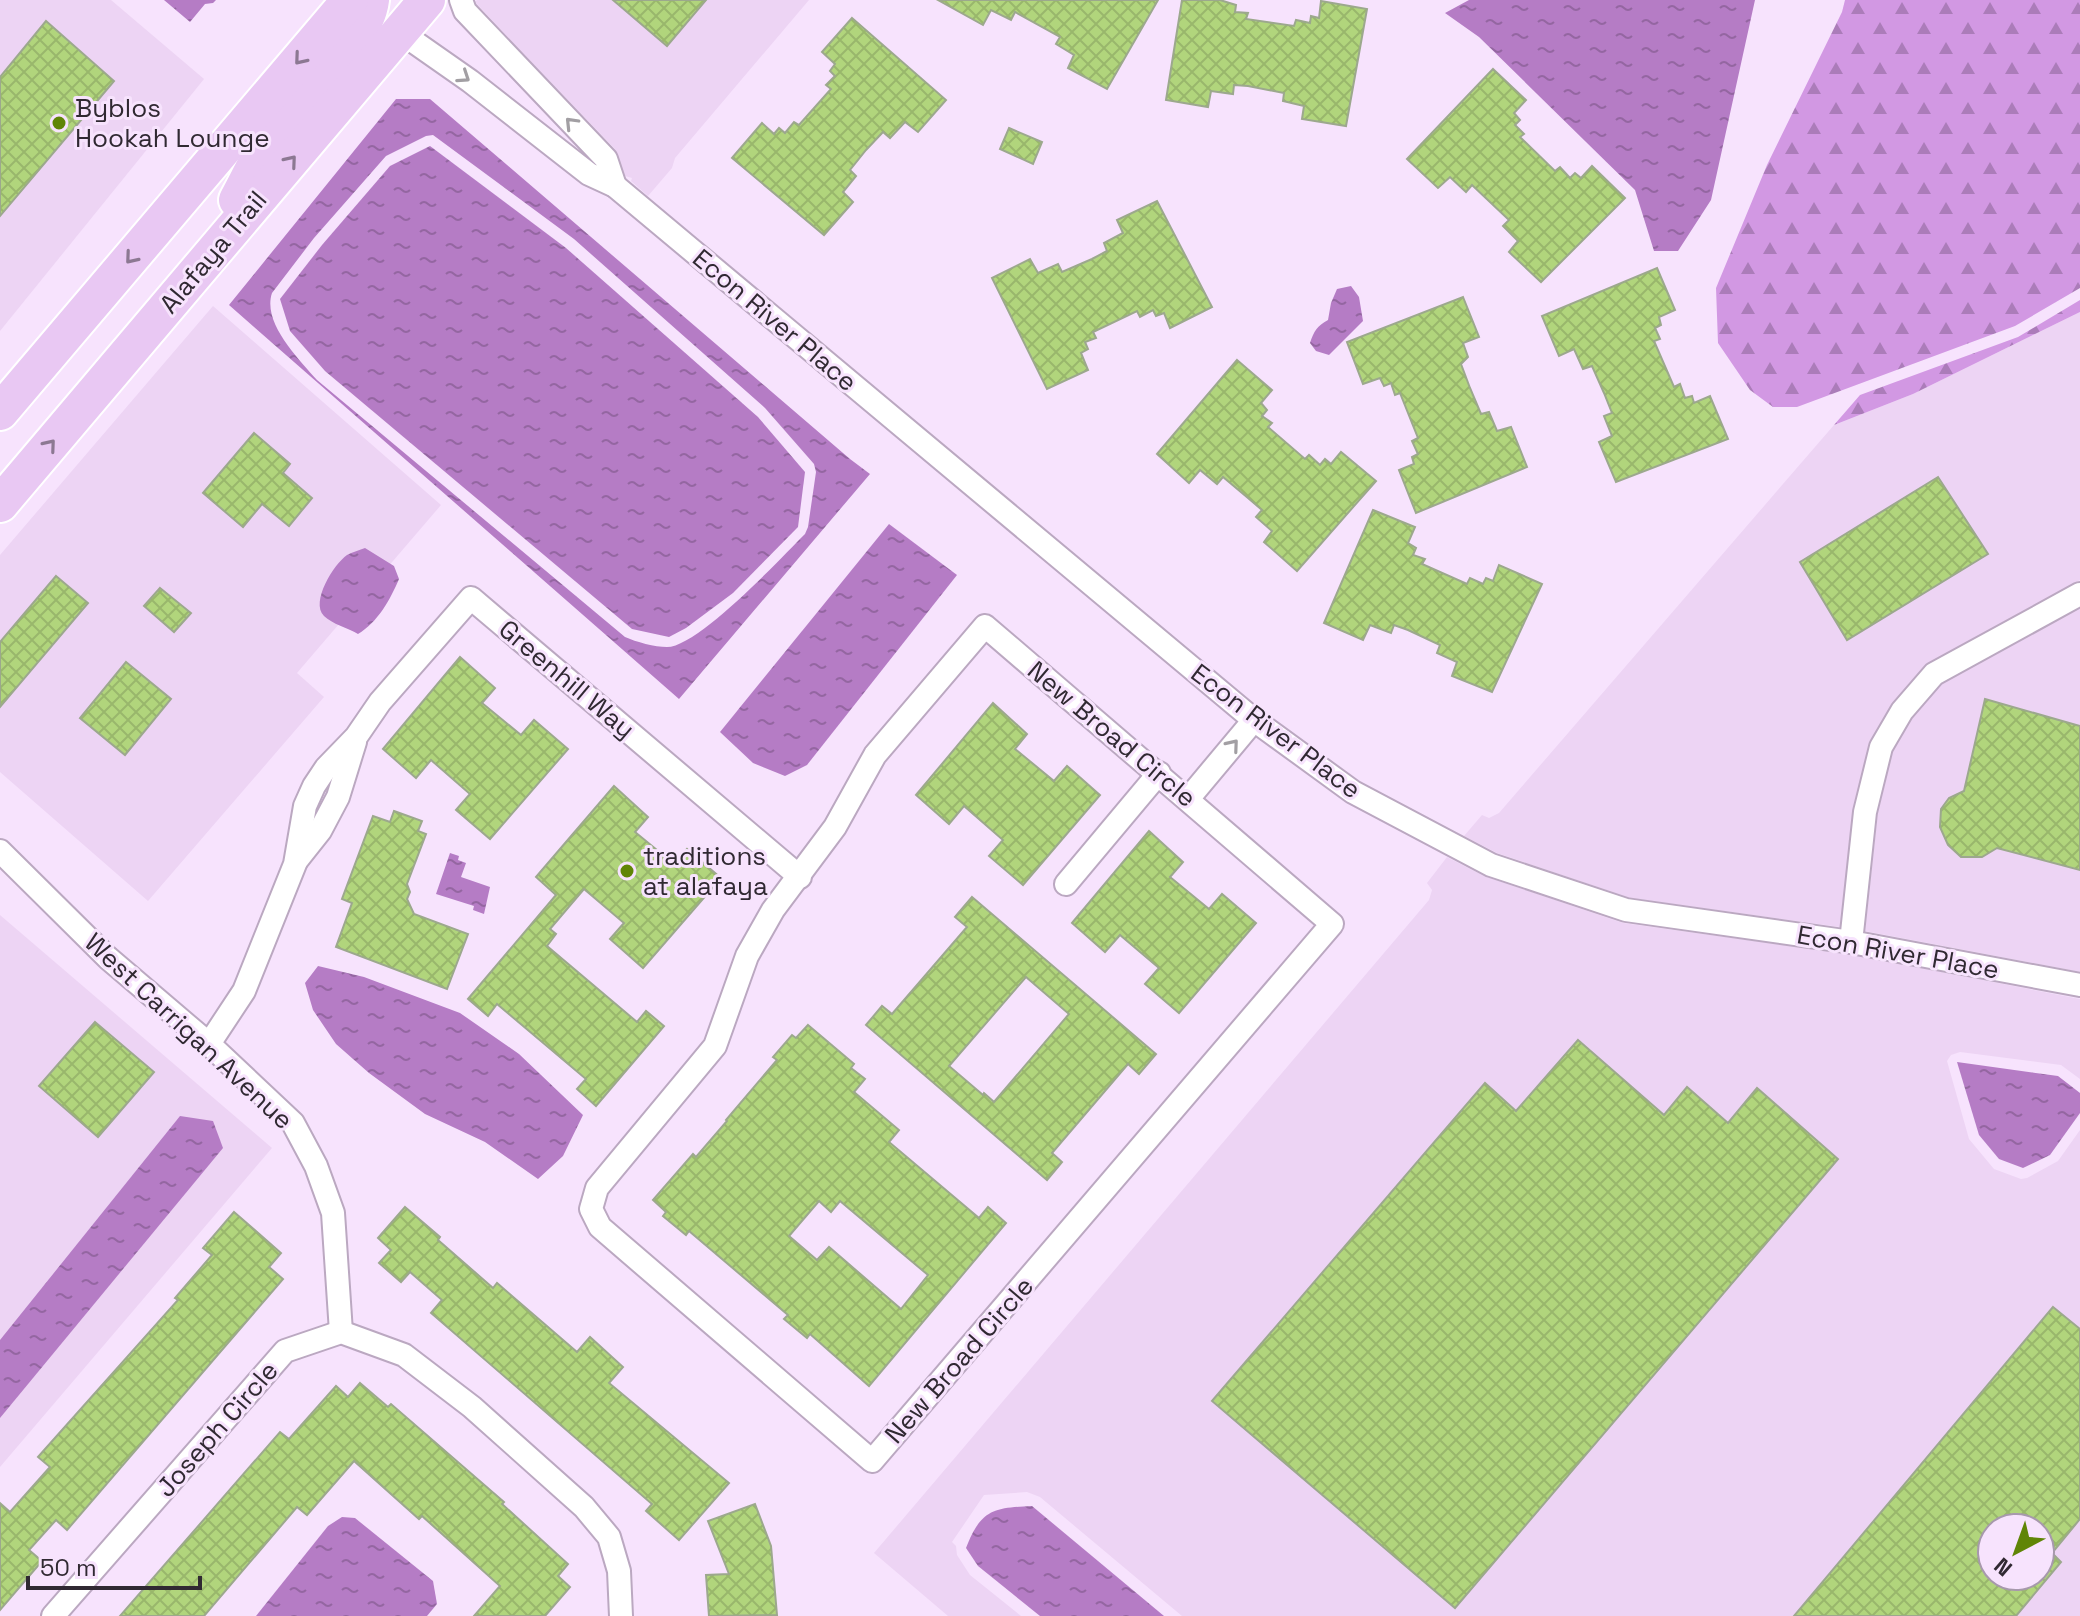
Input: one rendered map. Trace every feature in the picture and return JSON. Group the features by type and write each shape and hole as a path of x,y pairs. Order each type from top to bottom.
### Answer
{"main road":[{"path":"0,412 350,0"},
{"path":"202,265 275,131 357,36 369,16 371,0"},
{"name":"Alafaya Trail","path":"0,504 202,265 404,16 427,0"}],"street":[{"name":"Econ River Place","path":"461,0 465,11 475,22 606,159 615,186"},
{"name":"Econ River Place","path":"404,16 470,81 589,174 615,186 1254,720 1353,792 1491,865 1626,910 1851,942 2080,985"},
{"path":"1851,942 1865,812 1881,747 1902,711 1934,674 2080,594"},
{"name":"Greenhill Way","path":"209,1044 244,991 295,864 305,806 314,786 326,768 356,737 380,702 471,598 800,877"},
{"name":"New Broad Circle","path":"985,626 1159,773 1332,924 872,1461 600,1227 591,1209 597,1188 715,1046 747,956 773,910 835,827 875,755 985,626"},
{"path":"1188,799 1254,720"},
{"path":"1066,884 1159,773"},
{"name":"West Carrigan Avenue","path":"0,851 108,958 209,1044 293,1123 316,1166 333,1213 341,1332"},
{"path":"341,1332 404,1355 472,1407 584,1507 609,1537 619,1571 621,1616"},
{"name":"Joseph Circle","path":"53,1616 285,1351 341,1332"}],"shaded area":[{"path":"0,0 111,0 204,79 0,331"},
{"path":"809,0 675,158 672,168 648,196 631,181 632,178 625,176 615,149 475,2"},
{"path":"213,306 441,505 297,673 324,697 148,901 0,772 0,555"},
{"path":"2080,312 2080,580 1929,663 1891,705 1871,742 1853,810 1840,927 1630,898 1497,853 1464,836 1482,815 1489,818 1499,813 1834,425 1913,394"},
{"path":"2080,607 2080,972 1865,931 1878,812 1893,750 1912,717 1941,684"},
{"path":"1447,857 1484,876 1623,923 1849,954 2080,999 2080,1079 2061,1065 1960,1052 1951,1055 1947,1061 1969,1139 1994,1169 2021,1179 2027,1178 2058,1161 2080,1130 2080,1616 1182,1616 1040,1497 1027,1492 984,1495 952,1542 970,1575 1021,1616 948,1616 874,1553 1429,900 1432,890 1427,883"},
{"path":"0,915 272,1148 0,1467"}],"green space":[{"path":"1845,0 2080,0 2080,288 2015,326 1797,407 1773,407 1750,390 1718,343 1716,288 1767,165 1842,12"},
{"path":"2080,300 2080,312 1913,394 1834,425 1860,395 2018,337"}],"water":[{"path":"164,0 216,0 205,4 190,22"},
{"path":"1469,0 1755,0 1711,200 1678,251 1654,251 1635,190 1479,37 1445,13"},
{"path":"396,99 430,99 870,474 679,699 229,305","holes":["433,135 574,239 765,408 814,464 816,472 805,534 718,618 681,643 667,647 625,637 317,380 284,340 272,316 272,293 314,238 386,156 426,136"]},
{"path":"430,146 566,248 758,417 805,472 798,527 733,593 669,637 632,629 325,371 290,331 280,299 390,166"},
{"path":"1351,286 1359,297 1363,321 1329,355 1316,351 1310,343 1316,329 1328,320 1337,289"},
{"path":"889,524 957,575 807,765 785,776 753,763 720,732"},
{"path":"365,548 394,566 399,579 383,610 358,634 327,619 320,610 320,602 325,584 336,566 347,555"},
{"path":"450,853 466,863 461,877 490,887 484,914 473,910 474,906 436,894"},
{"path":"318,966 364,977 460,1013 519,1054 583,1115 563,1156 538,1179 485,1142 425,1114 369,1073 336,1044 313,1010 305,983"},
{"path":"1957,1062 2058,1076 2080,1093 2080,1113 2050,1155 2023,1168 1999,1159 1979,1135"},
{"path":"180,1116 213,1121 223,1148 0,1418 0,1340"},
{"path":"1032,1506 1164,1616 1040,1616 978,1566 966,1548 983,1518 998,1510"},
{"path":"342,1517 355,1518 433,1581 437,1604 427,1616 256,1616 328,1526"}],"building":[{"path":"613,0 706,0 667,46"},
{"path":"938,0 1158,0 1107,89 1068,68 1074,55 1056,44 1060,37 1015,12 1011,20 991,10 983,25"},
{"path":"1182,0 1220,0 1236,5 1235,12 1248,13 1246,19 1294,26 1296,20 1310,23 1311,16 1319,18 1321,1 1367,9 1346,126 1302,119 1304,106 1283,101 1284,93 1248,86 1234,85 1233,94 1211,91 1208,107 1166,100"},
{"path":"852,18 946,100 918,132 905,122 890,138 883,132 866,150 850,170 856,176 843,192 853,202 824,235 732,158 762,123 774,134 779,128 785,133 794,122 799,125 831,89 826,85 835,76 830,71 835,64 822,52"},
{"path":"46,21 114,81 0,216 0,77"},
{"path":"1493,69 1526,100 1514,113 1520,120 1515,125 1524,134 1520,137 1555,171 1560,167 1570,178 1575,173 1581,178 1592,166 1625,198 1541,282 1509,252 1518,241 1503,226 1509,220 1472,185 1466,192 1450,177 1438,188 1407,159"},
{"path":"1009,128 1042,142 1033,164 1000,149"},
{"path":"1157,201 1212,307 1170,328 1164,313 1156,316 1153,310 1140,317 1137,311 1093,332 1096,338 1085,342 1088,349 1081,353 1088,370 1047,389 992,278 1030,259 1038,273 1058,264 1062,272 1092,259 1107,251 1104,243 1123,233 1117,220"},
{"path":"1657,268 1675,310 1659,317 1661,325 1655,328 1660,339 1654,341 1674,387 1680,384 1685,398 1692,396 1694,403 1710,396 1728,439 1616,482 1599,442 1612,436 1604,416 1612,413 1592,366 1583,369 1574,349 1559,356 1542,316"},
{"path":"1463,297 1479,337 1463,343 1468,357 1461,364 1470,388 1481,414 1489,412 1497,431 1511,427 1527,467 1416,513 1399,470 1414,464 1412,457 1418,454 1412,441 1418,438 1400,393 1395,395 1391,383 1384,386 1380,378 1363,384 1347,342"},
{"path":"1237,360 1272,390 1261,403 1267,410 1262,416 1272,423 1268,427 1305,459 1309,455 1320,465 1325,459 1331,464 1341,452 1376,481 1297,571 1264,542 1272,531 1256,517 1262,510 1223,477 1217,484 1200,470 1189,483 1157,454"},
{"path":"254,433 290,464 283,473 312,498 289,526 262,504 243,527 203,493"},
{"path":"1938,477 1988,554 1847,640 1800,562"},
{"path":"1373,510 1415,527 1408,543 1416,548 1413,555 1425,559 1422,564 1467,584 1470,578 1483,584 1486,578 1493,581 1499,565 1542,584 1492,692 1452,676 1457,662 1437,653 1440,645 1408,630 1394,625 1391,633 1370,625 1363,640 1324,623"},
{"path":"56,576 88,603 0,707 0,642"},
{"path":"160,588 191,613 174,632 144,606"},
{"path":"460,657 495,688 482,703 521,735 534,720 568,749 490,839 456,810 470,794 431,760 416,778 383,749"},
{"path":"126,662 171,699 125,755 80,718"},
{"path":"1985,699 2080,726 2080,870 1997,848 1982,857 1961,857 1948,845 1940,827 1941,809 1949,798 1964,791"},
{"path":"993,703 1027,734 1015,749 1054,781 1067,766 1100,795 1023,885 989,856 1003,840 964,806 949,824 916,795"},
{"path":"614,786 648,817 635,832 674,864 687,849 721,878 643,968 610,939 624,923 584,889 550,929 556,934 547,946 637,1022 646,1011 664,1026 596,1106 577,1089 586,1079 497,1004 488,1016 468,999 556,895 536,877"},
{"path":"394,811 422,821 418,831 426,834 407,884 410,892 407,899 414,914 468,934 447,989 336,947 352,903 342,899 373,816 390,822"},
{"path":"1149,831 1183,862 1170,877 1209,909 1222,894 1256,923 1179,1013 1145,984 1159,968 1120,935 1105,952 1072,923"},
{"path":"972,897 1156,1054 1139,1074 1128,1064 1052,1153 1062,1162 1047,1180 866,1025 882,1006 892,1014 967,927 955,917","holes":["1026,977 1069,1014 994,1102 949,1066"]},
{"path":"95,1022 154,1072 98,1137 39,1086"},
{"path":"808,1025 854,1064 851,1068 865,1079 854,1092 899,1130 889,1142 979,1218 988,1207 1006,1223 869,1386 810,1334 807,1338 784,1319 788,1315 689,1231 686,1235 663,1216 666,1212 653,1200 727,1121 777,1060 773,1057 792,1035 796,1038","holes":["819,1201 831,1212 840,1201 928,1275 901,1309 829,1247 817,1260 789,1236"]},
{"path":"1578,1040 1664,1115 1687,1087 1728,1123 1757,1088 1838,1159 1455,1608 1212,1401 1485,1083 1516,1111"},
{"path":"405,1207 493,1288 497,1283 577,1352 590,1337 623,1367 609,1383 729,1483 679,1540 646,1511 652,1504 431,1313 442,1300 410,1272 401,1282 379,1263 391,1250 378,1238"},
{"path":"234,1212 281,1253 269,1267 283,1279 67,1530 56,1520 29,1550 42,1561 0,1610 0,1503 10,1512 50,1467 38,1457 178,1300 175,1298 212,1255 203,1248"},
{"path":"2053,1307 2080,1329 2080,1519 2056,1548 2056,1512 1976,1512 1976,1592 2036,1592 2016,1616 1794,1616"},
{"path":"360,1383 388,1407 391,1404 504,1502 502,1504 568,1564 558,1576 570,1587 545,1616 474,1616 500,1586 422,1516 419,1519 354,1461 307,1515 297,1507 204,1616 120,1616 280,1432 289,1439 336,1386 348,1397"},
{"path":"755,1504 771,1546 777,1615 709,1616 706,1575 729,1574 708,1521"}],"place":[{"name":"Byblos Hookah Lounge","path":"59,123"},
{"name":"traditions at alafaya","path":"627,871"}]}
